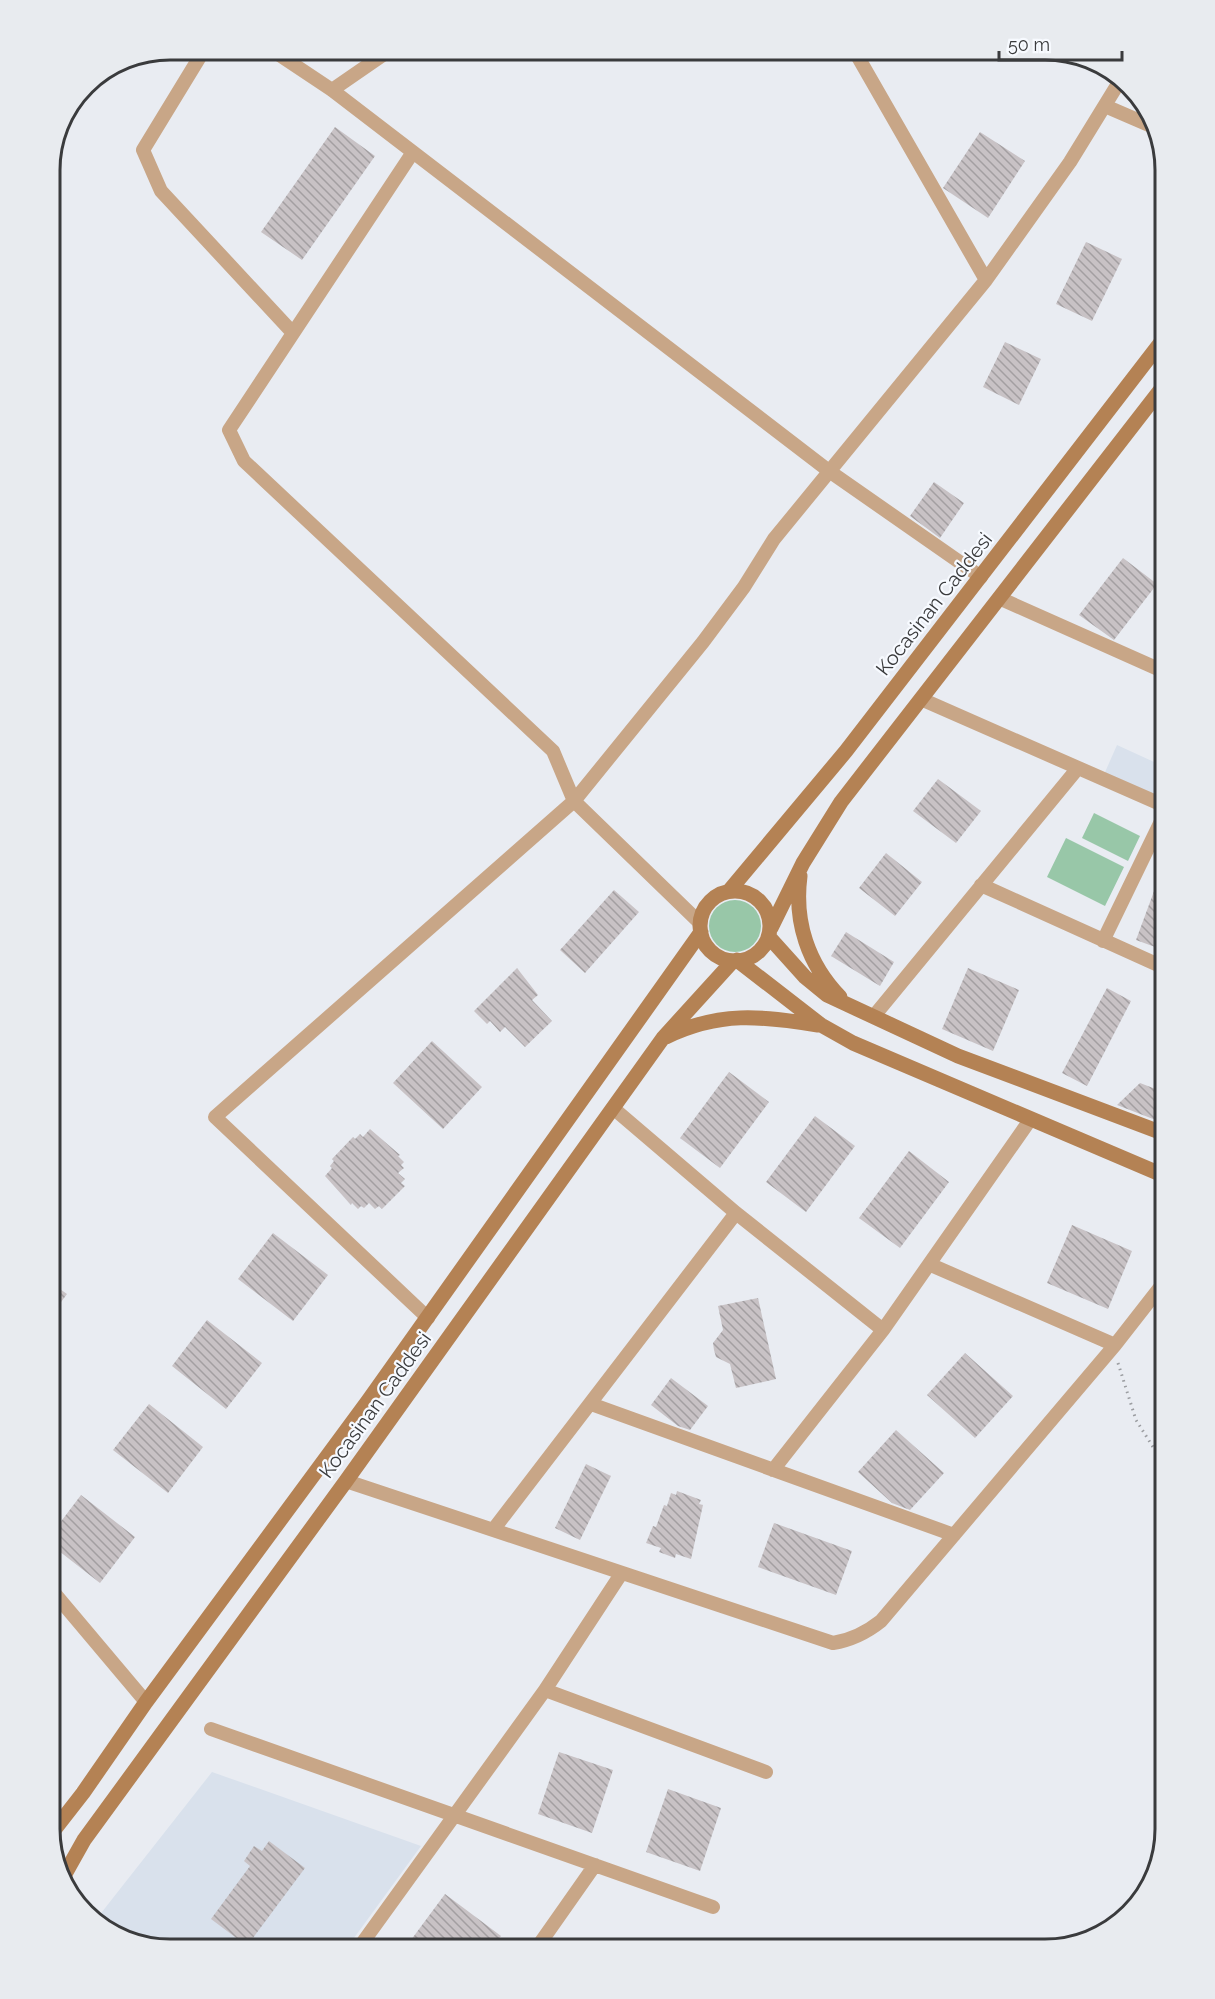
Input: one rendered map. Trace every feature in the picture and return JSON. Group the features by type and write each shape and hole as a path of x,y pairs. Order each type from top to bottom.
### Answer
{"main road":[{"name":"Kocasinan Caddesi","path":"729,891 819,786 1155,351"},
{"path":"735,961 759,952 803,863 841,802 1155,398"},
{"path":"803,863 798,906 802,934 822,975 846,1004"},
{"path":"1155,1130 958,1056 846,1004 815,986 770,933 770,919 762,903 747,892 729,891 712,899 706,906 701,928 704,941 716,955 735,961 821,1026 853,1043 1155,1171"},
{"name":"Kocasinan Caddesi","path":"60,1822 428,1318 701,928"},
{"name":"Kocasinan Caddesi","path":"68,1869 84,1840 346,1481 663,1038 735,961"},
{"path":"663,1038 695,1025 744,1016 821,1026"}],"street":[{"path":"198,60 143,150 161,191 293,333"},
{"path":"287,60 332,90 829,471 981,577"},
{"path":"332,90 376,60"},
{"path":"860,60 986,280"},
{"path":"428,1318 215,1117 574,801 703,642 744,587 774,539 986,280 1032,217 1116,86"},
{"path":"1105,106 1145,123"},
{"path":"413,152 229,430 244,461 553,751 574,801 701,928"},
{"path":"999,598 1155,667"},
{"path":"921,699 1155,801"},
{"path":"874,1016 1078,768"},
{"path":"1103,941 1155,835"},
{"path":"981,885 1155,963"},
{"path":"613,1108 736,1213 883,1330"},
{"path":"773,1470 931,1265 1030,1120"},
{"path":"493,1530 736,1213"},
{"path":"931,1265 1115,1345"},
{"path":"346,1481 833,1643 861,1635 881,1621 1155,1295"},
{"path":"591,1404 954,1535"},
{"path":"365,1939 545,1690 621,1574"},
{"path":"60,1600 146,1702"},
{"path":"545,1690 766,1772"},
{"path":"211,1729 713,1907"},
{"path":"543,1939 595,1865"}],"path":[{"path":"1115,1345 1128,1402 1144,1436 1155,1451"}],"shaded area":[{"path":"1117,745 1155,762 1155,791 1151,800 1102,779"},
{"path":"212,1772 421,1846 353,1939 162,1939 121,1928 100,1914"}],"green space":[{"path":"1094,813 1140,836 1128,861 1082,838"},
{"path":"1066,838 1124,867 1105,906 1047,877"},
{"path":"735,900 749,904 757,912 761,926 757,940 749,948 735,952 721,948 713,940 709,926 713,912 721,904"}],"building":[{"path":"335,127 375,156 302,260 261,232"},
{"path":"980,132 1025,161 988,218 943,188"},
{"path":"1086,242 1122,259 1092,321 1056,304"},
{"path":"1005,342 1041,359 1019,405 983,387"},
{"path":"934,482 964,503 940,538 910,516"},
{"path":"1123,558 1155,582 1155,587 1114,640 1079,615"},
{"path":"938,779 981,811 956,843 913,811"},
{"path":"886,853 922,882 895,916 859,888"},
{"path":"1155,888 1155,947 1136,940"},
{"path":"614,890 639,912 585,973 560,950"},
{"path":"846,932 894,962 880,986 831,956"},
{"path":"517,968 538,995 532,1000 552,1021 525,1047 505,1027 500,1032 490,1021 487,1024 474,1011"},
{"path":"968,968 1019,990 993,1051 942,1029"},
{"path":"1107,988 1131,1001 1087,1086 1062,1073"},
{"path":"432,1041 482,1087 443,1129 393,1083"},
{"path":"729,1072 769,1102 720,1168 680,1138"},
{"path":"1140,1083 1155,1089 1155,1120 1117,1105"},
{"path":"815,1116 855,1146 806,1212 766,1182"},
{"path":"370,1129 400,1155 398,1156 404,1162 401,1165 404,1168 398,1173 405,1179 401,1183 405,1186 382,1209 379,1206 375,1209 369,1203 364,1208 361,1206 358,1209 352,1203 351,1205 325,1176 332,1168 330,1166 334,1161 332,1159 353,1137 355,1139 360,1134 363,1137"},
{"path":"909,1151 949,1182 900,1248 859,1218"},
{"path":"1072,1225 1132,1251 1108,1309 1047,1283"},
{"path":"273,1233 328,1275 293,1321 238,1279"},
{"path":"60,1289 67,1294 60,1303"},
{"path":"758,1298 776,1379 736,1388 730,1364 716,1357 714,1350 713,1343 723,1330 718,1306"},
{"path":"207,1320 262,1363 226,1409 172,1366"},
{"path":"965,1353 1013,1396 975,1438 927,1395"},
{"path":"671,1378 708,1406 690,1430 678,1426 651,1405"},
{"path":"149,1404 203,1447 168,1493 113,1450"},
{"path":"896,1430 944,1473 910,1510 892,1503 858,1472"},
{"path":"586,1464 611,1476 580,1540 555,1528"},
{"path":"677,1491 701,1500 699,1504 703,1505 691,1559 676,1554 675,1558 659,1552 661,1548 646,1543 653,1526 656,1527 664,1505 667,1506 671,1493 676,1495"},
{"path":"81,1495 135,1537 100,1583 60,1552 60,1523"},
{"path":"774,1523 852,1551 836,1595 758,1567"},
{"path":"559,1752 613,1770 592,1833 538,1814"},
{"path":"668,1789 721,1808 700,1871 646,1852"},
{"path":"269,1841 305,1868 252,1939 238,1939 211,1919 250,1866 244,1861 254,1846 262,1851"},
{"path":"445,1894 501,1936 499,1939 412,1939"}]}
